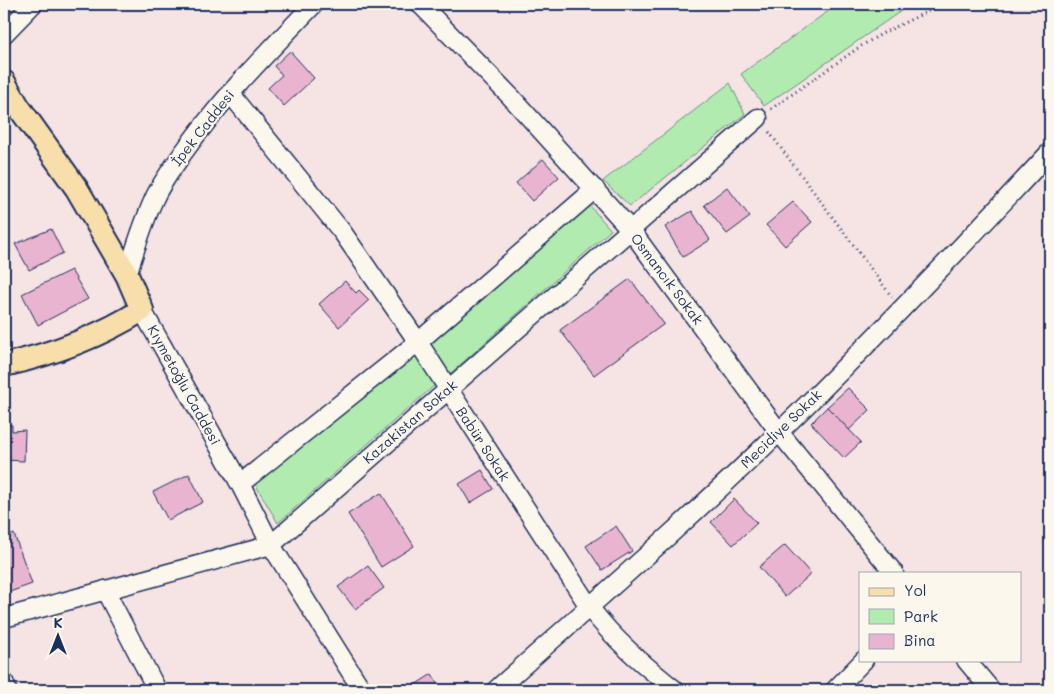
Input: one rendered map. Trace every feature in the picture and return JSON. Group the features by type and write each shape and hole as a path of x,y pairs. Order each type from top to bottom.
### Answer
{"main road":[{"name":"Kıymetoğlu Caddesi","path":"4,82 11,110 77,189 127,275 142,310"},
{"path":"4,366 32,359 92,337 142,310"}],"street":[{"path":"4,34 33,4"},
{"name":"İpek Caddesi","path":"127,275 145,220 155,197 200,128 230,92 314,4"},
{"name":"Osmancık Sokak","path":"420,4 511,97 630,229 779,432 893,572"},
{"name":"Babür Sokak","path":"230,92 343,233 418,342 590,608 626,650 675,690"},
{"name":"Kazakistan Sokak","path":"4,618 271,545 758,118"},
{"name":"Mecidiye Sokak","path":"496,690 590,608 779,432 902,310 1050,152"},
{"path":"240,484 418,342 595,189"},
{"name":"Kıymetoğlu Caddesi","path":"142,310 240,484 271,545 362,690"},
{"path":"105,590 157,690"},
{"path":"835,690 862,662"},
{"path":"968,662 991,690"},
{"path":"4,682 8,690"}],"path":[{"path":"902,310 758,118 861,46 885,32 943,4"}],"green space":[{"path":"838,4 911,4 764,106 741,74"},
{"path":"730,83 745,114 630,206 603,181"},
{"path":"589,205 611,230 450,374 427,340"},
{"path":"415,352 436,384 278,523 255,484"}],"building":[{"path":"290,51 314,78 284,106 268,88 282,75 274,66"},
{"path":"543,159 559,177 532,201 516,183"},
{"path":"727,187 750,217 727,234 704,205"},
{"path":"793,202 812,222 785,246 766,225"},
{"path":"692,211 710,240 683,257 665,227"},
{"path":"51,229 63,253 29,270 15,244"},
{"path":"71,270 88,299 38,325 22,294"},
{"path":"630,279 664,324 594,375 560,330"},
{"path":"345,281 356,293 359,290 369,300 339,327 319,304"},
{"path":"848,388 870,410 849,430 827,407"},
{"path":"827,407 861,442 844,458 811,423"},
{"path":"4,424 12,425 12,431 25,430 24,461 4,460"},
{"path":"482,470 493,489 470,503 459,484"},
{"path":"189,474 203,502 168,520 153,492"},
{"path":"381,493 414,546 381,567 348,514"},
{"path":"734,499 757,523 733,545 711,522"},
{"path":"616,526 632,551 602,570 586,546"},
{"path":"14,534 32,584 4,594 4,538"},
{"path":"785,545 811,574 785,597 759,567"},
{"path":"368,566 384,588 355,609 338,587"},
{"path":"432,674 442,690 407,690"}]}
